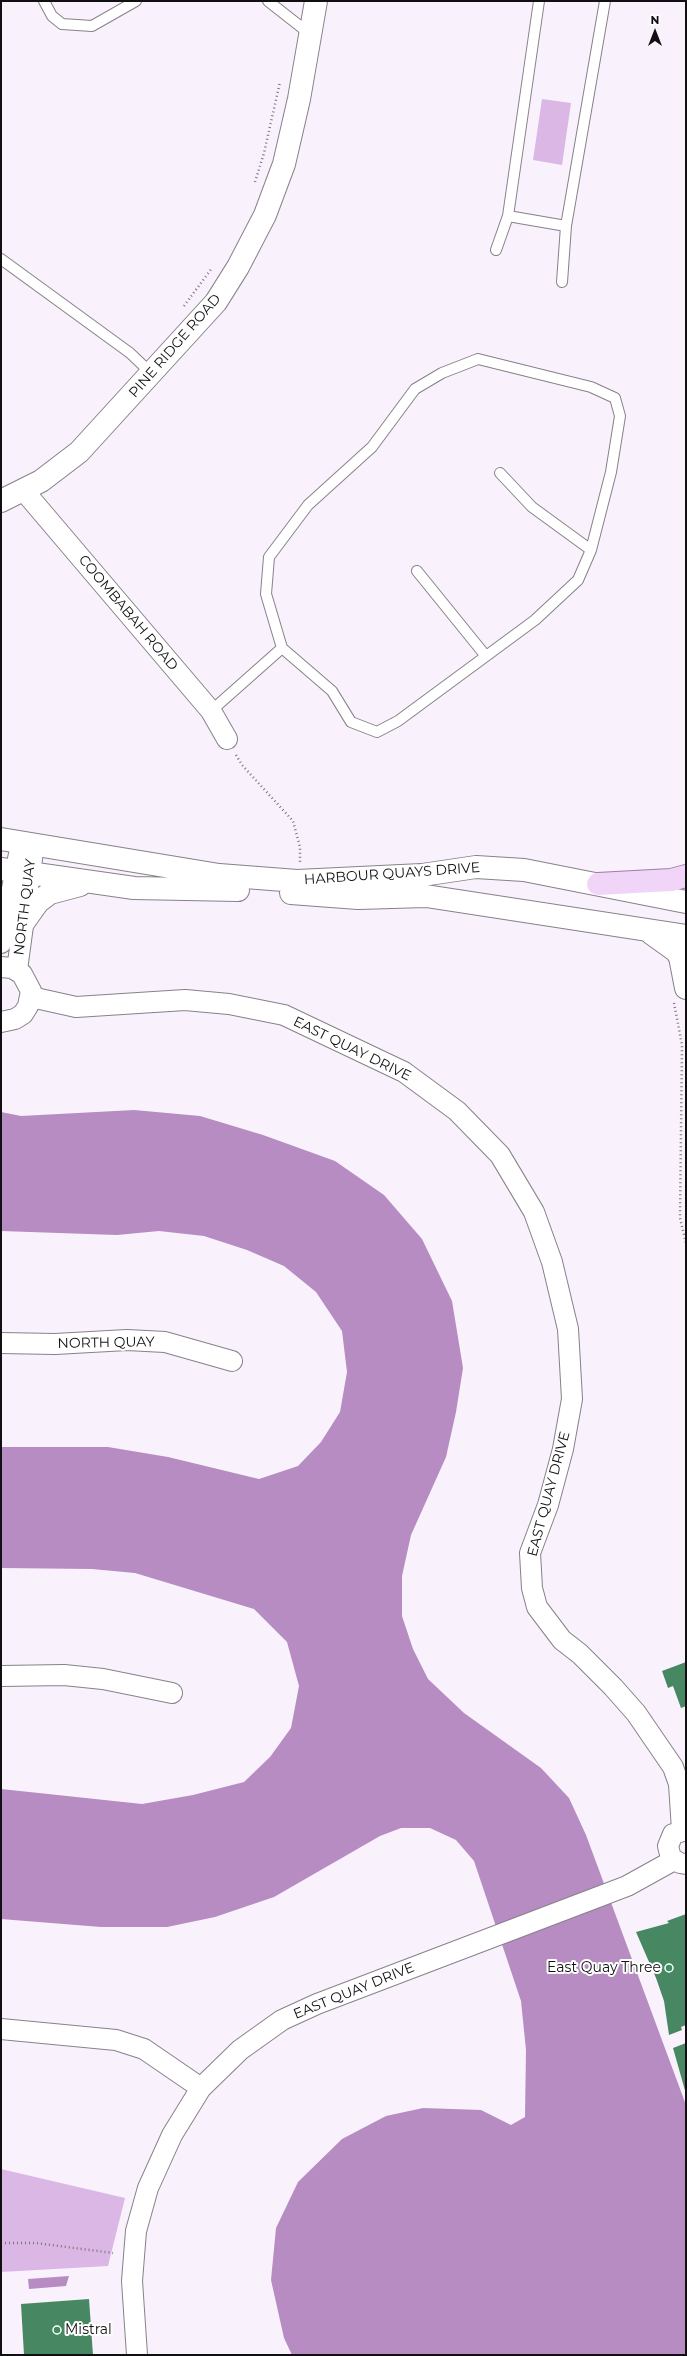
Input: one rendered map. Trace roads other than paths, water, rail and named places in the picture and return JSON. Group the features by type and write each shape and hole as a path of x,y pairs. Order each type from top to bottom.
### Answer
{"main road":[{"path":"598,884 671,880 686,876"}],"street":[{"name":"PINE RIDGE ROAD","path":"1,501 24,491 57,471 79,452 152,374 216,302 238,268 265,215 284,164 316,1"},
{"name":"COOMBABAH ROAD","path":"24,491 211,711 227,739"},
{"name":"NORTH QUAY","path":"9,968 9,931 18,842"},
{"name":"HARBOUR QUAYS DRIVE","path":"18,842 219,875 297,881 422,874 476,867 524,870 686,902"},
{"name":"HARBOUR QUAYS DRIVE","path":"16,871 134,888 223,889 358,898 426,896 686,936"},
{"path":"9,931 38,902 50,893 65,887 93,883"},
{"path":"1,898 9,931"},
{"path":"646,930 676,950 681,961 680,994"},
{"path":"1,1022 15,1019 23,1014 31,997 29,984 9,968"},
{"name":"EAST QUAY DRIVE","path":"31,997 76,1007 184,1000 229,1004 284,1015 404,1072 457,1111 500,1155 534,1212 552,1262 568,1330 572,1399 556,1477 548,1505 530,1553 532,1588 537,1607 557,1634 613,1687 636,1713 673,1767 678,1784 684,1830"},
{"name":"NORTH QUAY","path":"1,1343 55,1344 127,1340 165,1342 232,1361"},
{"path":"1,1676 64,1675 103,1679 172,1693"},
{"path":"680,1862 668,1852 668,1842 673,1834 684,1830"},
{"name":"EAST QUAY DRIVE","path":"137,2355 132,2281 136,2231 148,2188 172,2135 201,2088 240,2050 282,2020 317,2004 627,1886 680,1862"},
{"path":"1,2029 123,2042 144,2049 201,2088"}],"lane":[{"path":"44,1 52,16 62,24 92,26 136,1"},
{"path":"268,1 310,34"},
{"path":"496,250 508,216 539,1"},
{"path":"562,282 566,226 605,1"},
{"path":"508,216 566,226"},
{"path":"1,259 130,353 152,374"},
{"path":"478,359 591,388 615,398 620,416 611,472 591,550 578,580 535,620 485,655 398,721 377,732 351,722 332,691 282,648 266,594 268,556 308,505 372,447 415,389 442,373 478,359"},
{"path":"500,473 532,506 591,550"},
{"path":"417,571 485,655"},
{"path":"211,711 282,648"}],"place":[{"name":"East Quay Three","path":"669,1968"},
{"name":"Mistral","path":"57,2330"}]}
